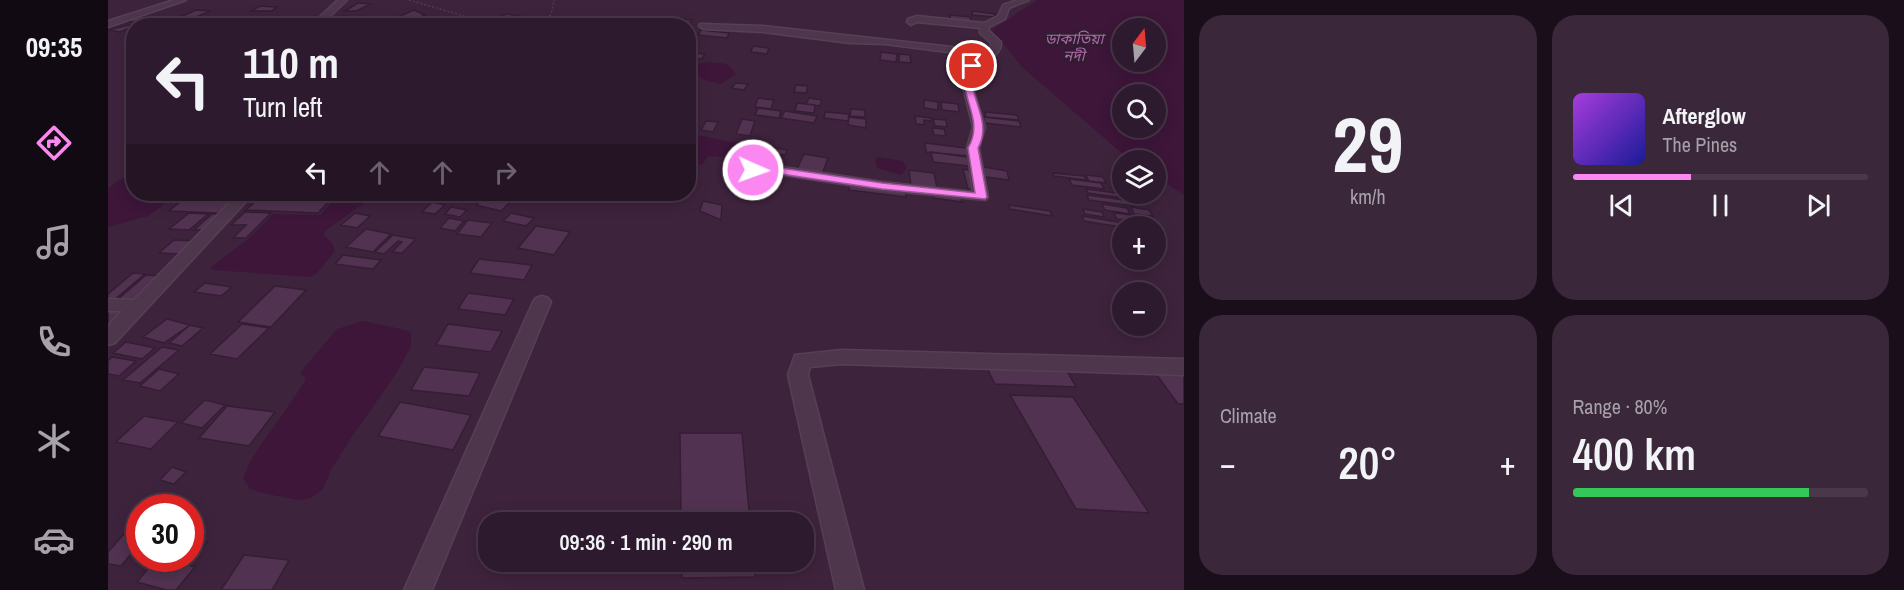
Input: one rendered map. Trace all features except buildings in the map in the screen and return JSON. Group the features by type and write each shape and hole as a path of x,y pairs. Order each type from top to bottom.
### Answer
{"street":[{"path":"126,18 182,0"},
{"path":"323,18 343,0"},
{"path":"911,22 914,18 985,26 1002,17 1006,7 1025,0"},
{"path":"108,24 126,18"},
{"path":"703,26 763,29 850,40 885,41 992,55"},
{"path":"749,179 753,170 763,168 882,186 981,197 973,148 979,138 980,123 971,97 968,73 980,60 992,55 996,48 996,42 983,31 985,26"},
{"path":"108,338 239,201"},
{"path":"418,590 542,302"},
{"path":"108,305 139,306"},
{"path":"850,590 798,375 802,360 841,357 1184,367"}],"path":[{"path":"410,0 476,18"},
{"path":"548,18 554,0"}],"water":[{"name":"ডাকাতিয়া নদী","path":"1037,0 1184,0 1184,195 1166,183 1166,150 1118,150 1022,67 992,30"},
{"path":"709,62 727,64 736,74 721,84 704,80 696,74 697,64"},
{"path":"703,136 749,146 755,149 752,160 708,156 702,165 696,164 696,138"},
{"path":"878,157 903,161 907,168 901,175 877,168 875,159"},
{"path":"126,176 126,201 164,201 162,206 148,216 108,227 108,188"},
{"path":"314,201 367,201 325,231 324,235 333,244 335,251 317,273 310,277 213,270 211,267 248,239 273,214 320,215 332,202"},
{"path":"363,321 406,330 411,333 411,346 396,374 331,470 323,489 311,498 298,500 250,489 243,478 252,458 302,386 306,378 300,373 337,329"}],"route":[{"path":"753,170 763,168 810,177 981,197 973,148 979,138 980,123 968,82 968,73 972,66"}]}
